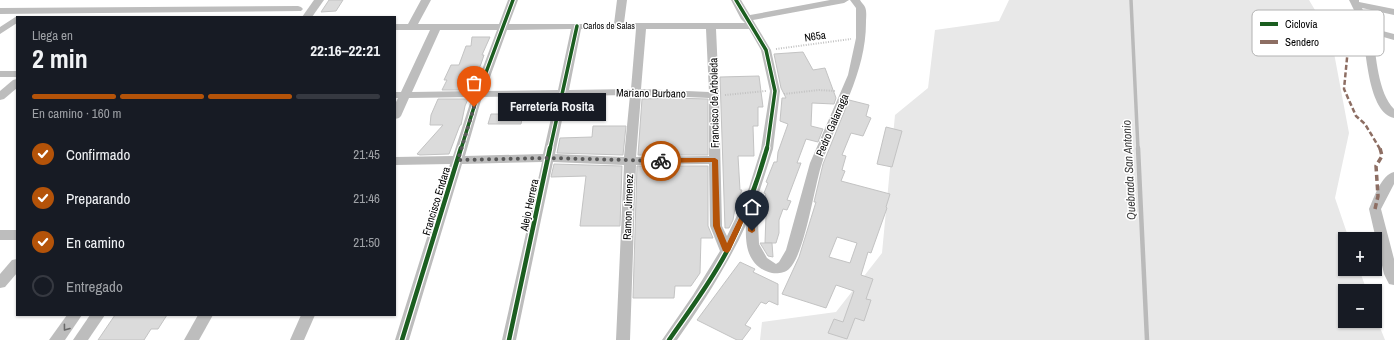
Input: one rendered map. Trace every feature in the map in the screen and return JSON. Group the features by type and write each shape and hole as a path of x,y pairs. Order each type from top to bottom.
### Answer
{"street":[{"path":"20,16 41,0"},
{"path":"90,16 108,0"},
{"path":"158,16 174,0"},
{"path":"223,16 237,0"},
{"path":"293,16 305,0"},
{"path":"308,16 319,0"},
{"path":"412,26 426,0"},
{"name":"Francisco Endara","path":"402,340 478,94 513,0"},
{"path":"619,25 622,0"},
{"path":"669,340 698,299 727,251 752,197 768,148 775,91 766,50 748,23 736,0"},
{"name":"Carlos de Salas","path":"396,27 619,25 711,26 748,23 844,0"},
{"name":"Pedro Galarraga","path":"752,197 752,244 756,254 762,262 769,267 777,269 784,266 793,251 816,163 853,75 861,38 861,8 855,0"},
{"path":"1355,2 1394,12"},
{"path":"0,10 298,9"},
{"path":"0,31 16,19"},
{"name":"Alejo Herrera","path":"509,340 577,26"},
{"name":"Ramon Jimenez","path":"623,340 630,161 641,26"},
{"name":"Francisco de Arboleda","path":"711,26 720,95 715,160 716,226 727,251"},
{"path":"396,112 400,95 436,27"},
{"path":"1384,34 1394,37"},
{"path":"1371,56 1375,79 1383,104 1394,115"},
{"path":"0,74 16,74"},
{"path":"0,97 16,83"},
{"name":"Mariano Burbano","path":"400,95 635,92 720,95"},
{"path":"396,161 548,158 630,161 715,160"},
{"path":"1394,176 1387,185 1375,209 1391,274 1394,280"},
{"path":"0,236 16,235"},
{"path":"0,284 16,265"},
{"path":"56,340 74,316"},
{"path":"80,340 97,316"},
{"path":"191,340 205,316"},
{"path":"297,340 308,316"}],"path":[{"path":"782,94 819,90 837,91"},
{"path":"720,95 763,92"}],"shaded area":[{"path":"1009,0 1309,0 1315,10 1252,10 1252,56 1335,56 1349,133 1335,198 1347,232 1338,232 1338,276 1362,276 1364,284 1338,284 1338,328 1380,328 1385,340 760,340 762,322 836,312 882,253 895,115 928,88 935,30 999,21"}],"building":[{"path":"329,0 343,0 336,11 321,12"},
{"path":"472,37 490,37 482,55 484,55 481,64 469,90 442,90 447,80 444,80 451,65 459,65 466,46 471,46"},
{"path":"803,52 813,70 825,68 836,98 834,104 812,103 811,126 823,129 818,142 806,139 797,163 801,163 787,200 791,201 787,210 783,209 779,220 779,233 776,243 765,243 766,215 759,212 766,194 764,193 768,183 766,182 774,162 777,162 778,152 788,124 780,121 782,98 786,98 781,88 774,54"},
{"path":"759,76 763,107 758,107 758,126 753,126 754,156 738,156 740,190 742,190 735,208 733,220 729,228 725,228 720,77"},
{"path":"438,99 468,99 461,125 449,154 417,154 443,125 430,125 431,115"},
{"path":"642,99 708,99 708,155 638,155"},
{"path":"849,100 869,105 866,116 871,118 863,136 851,133 842,155 846,156 842,170 845,171 841,181 890,194 887,208 871,253 868,252 861,275 873,279 866,299 871,300 864,321 855,318 847,339 828,333 834,319 843,322 854,291 836,285 826,308 782,294 799,257 816,202 814,202 823,164","holes":["837,237 857,243 850,263 829,257"]},
{"path":"491,114 523,114 521,124 488,124"},
{"path":"593,126 626,126 623,155 557,153 560,138 592,137"},
{"path":"886,127 902,131 892,167 877,164"},
{"path":"554,164 622,166 620,226 580,226 586,176 551,177"},
{"path":"637,166 708,166 708,226 713,238 701,238 700,273 691,286 675,286 674,298 633,298"},
{"path":"760,243 772,243 773,257 768,256"},
{"path":"740,262 755,269 753,272 778,284 778,305 769,301 766,304 761,302 745,325 751,328 742,340 737,340 697,320"},
{"path":"114,316 166,316 158,329 151,329 144,340 98,340"}],"waterway":[{"name":"Quebrada San Antonio","path":"1131,0 1138,149"},
{"name":"Quebrada San Antonio","path":"1138,148 1147,340"}],"marked path":[{"path":"1347,56 1344,89 1356,116 1365,124 1380,148 1382,156 1376,166 1378,196 1375,209"}],"cycle path":[{"path":"402,340 478,94 513,0"},
{"path":"669,340 698,299 727,251 752,197 767,149 775,91 766,50 736,0"},
{"path":"509,340 577,26"}],"way so far":[{"path":"474,107 458,160 548,158 661,161"}],"place":[{"name":"Ferretería Rosita","path":"474,107"}],"route":[{"path":"661,161 715,160 716,226 727,251 752,197 752,231"}]}
